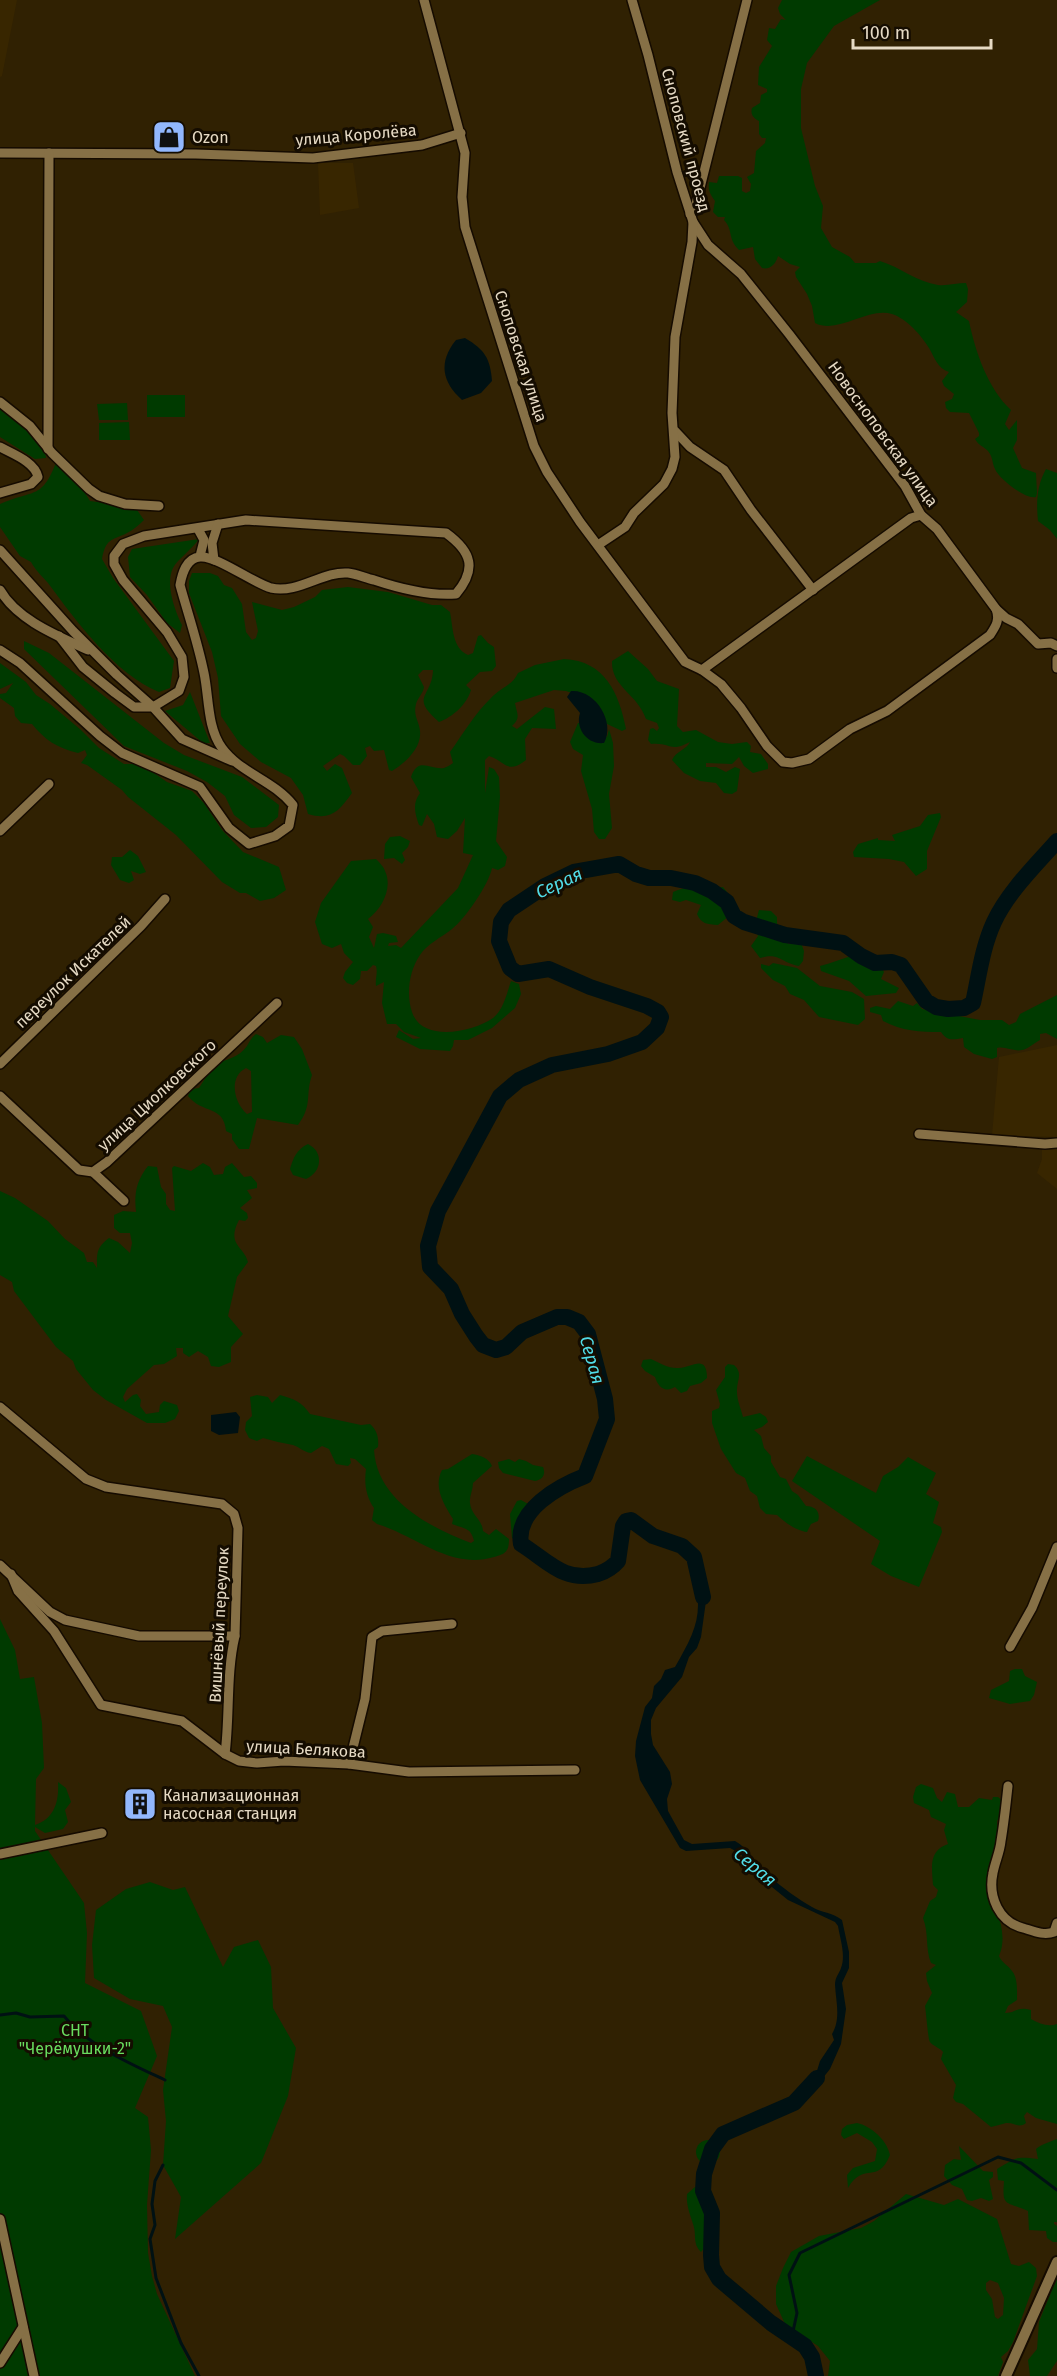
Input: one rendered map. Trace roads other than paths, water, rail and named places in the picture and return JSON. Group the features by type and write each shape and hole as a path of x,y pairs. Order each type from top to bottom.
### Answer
{"street":[{"name":"Сноповская улица","path":"424,0 465,153 462,197 465,227 534,446 554,482 685,662 702,670 721,684 741,708 767,747 783,762 792,763 809,759 850,729 887,711 990,635 997,625 996,609"},
{"name":"Сноповский проезд","path":"598,544 625,527 634,513 664,484 672,469 675,457 672,413 675,337 690,254 692,218 677,172 632,0"},
{"path":"692,218 747,0"},
{"name":"улица Королёва","path":"0,153 314,158 423,145 461,134"},
{"path":"48,449 49,153"},
{"name":"Новосноповская улица","path":"692,218 708,245 741,274 789,334 905,486 921,515 937,529 996,609 1006,618 1018,624 1038,644 1051,643 1057,646"},
{"path":"0,402 30,426 48,449 99,496 125,504 159,506"},
{"path":"675,431 690,447 724,470 813,590"},
{"path":"0,447 29,464 37,471 38,477 31,484 0,493"},
{"path":"702,670 911,518 921,515"},
{"path":"59,636 83,667 124,700 134,707 153,707 179,691 184,677 182,657 167,632 123,580 114,564 114,556 123,544 144,536 246,520 446,533 461,543 469,558 466,582 456,594 449,595 425,593 346,573 287,588 274,589 261,585 214,560 200,556 192,560 182,571 180,585 204,671 213,728 221,747 235,762"},
{"path":"214,560 212,543 218,524"},
{"path":"198,529 204,540 200,556"},
{"path":"0,550 48,605 182,738 235,762 284,794 293,805 289,826 275,836 249,844 229,828 200,787 122,753 100,736 20,663 0,650"},
{"path":"0,590 6,600 23,614 59,636 96,654"},
{"path":"1057,659 1057,668"},
{"path":"0,831 49,784"},
{"name":"переулок Искателей","path":"0,1064 141,926 165,899"},
{"name":"улица Циолковского","path":"0,1096 79,1170 93,1172 107,1162 277,1003"},
{"path":"919,1134 1057,1143"},
{"path":"93,1172 124,1201"},
{"name":"Вишнёвый переулок","path":"0,1407 86,1479 106,1487 222,1504 234,1514 238,1528 235,1636 231,1651 230,1721 225,1754"},
{"path":"1010,1647 1032,1608 1057,1547"},
{"path":"0,1565 50,1612 65,1620 139,1636 235,1636"},
{"name":"улица Белякова","path":"11,1574 18,1591 54,1631 101,1705 182,1721 225,1754 239,1761 349,1764 409,1772 575,1770"},
{"path":"349,1764 365,1699 372,1637 382,1631 452,1624"},
{"path":"1008,1786 1001,1845 993,1876 996,1905 1002,1917 1017,1927 1038,1933 1050,1933 1054,1932 1057,1923"},
{"path":"0,1854 102,1833"},
{"path":"0,2219 34,2376"},
{"path":"1006,2376 1057,2262"},
{"path":"0,2362 23,2327"}],"water":[{"path":"465,338 485,355 490,366 492,381 481,393 462,400 450,386 445,364 450,348 456,340"},
{"path":"571,691 588,695 601,708 607,726 604,743 592,741 581,730 580,713 567,697"},
{"path":"236,1412 240,1417 238,1433 219,1435 211,1431 211,1415"},
{"path":"702,1574 706,1601 701,1637 697,1648 689,1657 682,1677 656,1708 651,1720 653,1745 670,1772 672,1784 667,1799 668,1811 684,1840 692,1844 735,1841 745,1849 765,1873 791,1893 812,1907 842,1920 849,1952 849,1968 842,1983 846,2009 841,2044 830,2069 807,2098 799,2092 816,2074 820,2061 834,2040 832,2034 837,2016 835,1982 843,1958 838,1926 835,1922 788,1900 752,1871 741,1854 730,1848 686,1851 680,1848 640,1780 635,1756 636,1741 645,1707 652,1698 654,1686 661,1679 665,1670 675,1667 692,1634 698,1613 693,1576"}],"waterway":[{"name":"Серая","path":"703,1597 694,1557 682,1546 653,1536 631,1520 626,1521 623,1526 618,1561 609,1569 598,1574 575,1576 566,1573 521,1544 521,1532 532,1510 552,1493 585,1476 607,1419 605,1399 588,1334 579,1322 567,1317 557,1317 522,1332 506,1347 496,1350 483,1345 462,1314 451,1289 430,1267 428,1246 438,1211 500,1096 519,1080 552,1065 608,1054 642,1042 657,1028 661,1017 658,1012 647,1006 590,987 549,969 518,974 510,968 499,941 501,922 509,910 545,886 574,872 619,864 636,874 649,878 671,878 695,883 712,891 727,902 734,916 744,922 785,935 843,943 875,963 892,962 901,965 926,1001 936,1007 964,1008 973,1003 981,962 1000,911 1022,880 1057,841"},
{"path":"0,2015 16,2013 30,2017 64,2016 97,2045 165,2080"},
{"name":"Серая","path":"816,2376 812,2357 805,2346 771,2323 719,2279 712,2267 712,2213 703,2191 704,2174 712,2149 723,2134 794,2103 817,2078"},
{"path":"792,2336 797,2313 789,2275 800,2253 998,2157 1021,2163 1057,2190"},
{"path":"163,2165 155,2181 152,2204 155,2225 150,2239 156,2278 181,2343 199,2376"}],"place":[{"name":"Ozon","path":"169,137"},
{"name":"Канализационная насосная станция","path":"140,1804"}],"park label":[{"name":"СНТ \"Черёмушки-2\"","path":"75,2039"}]}
